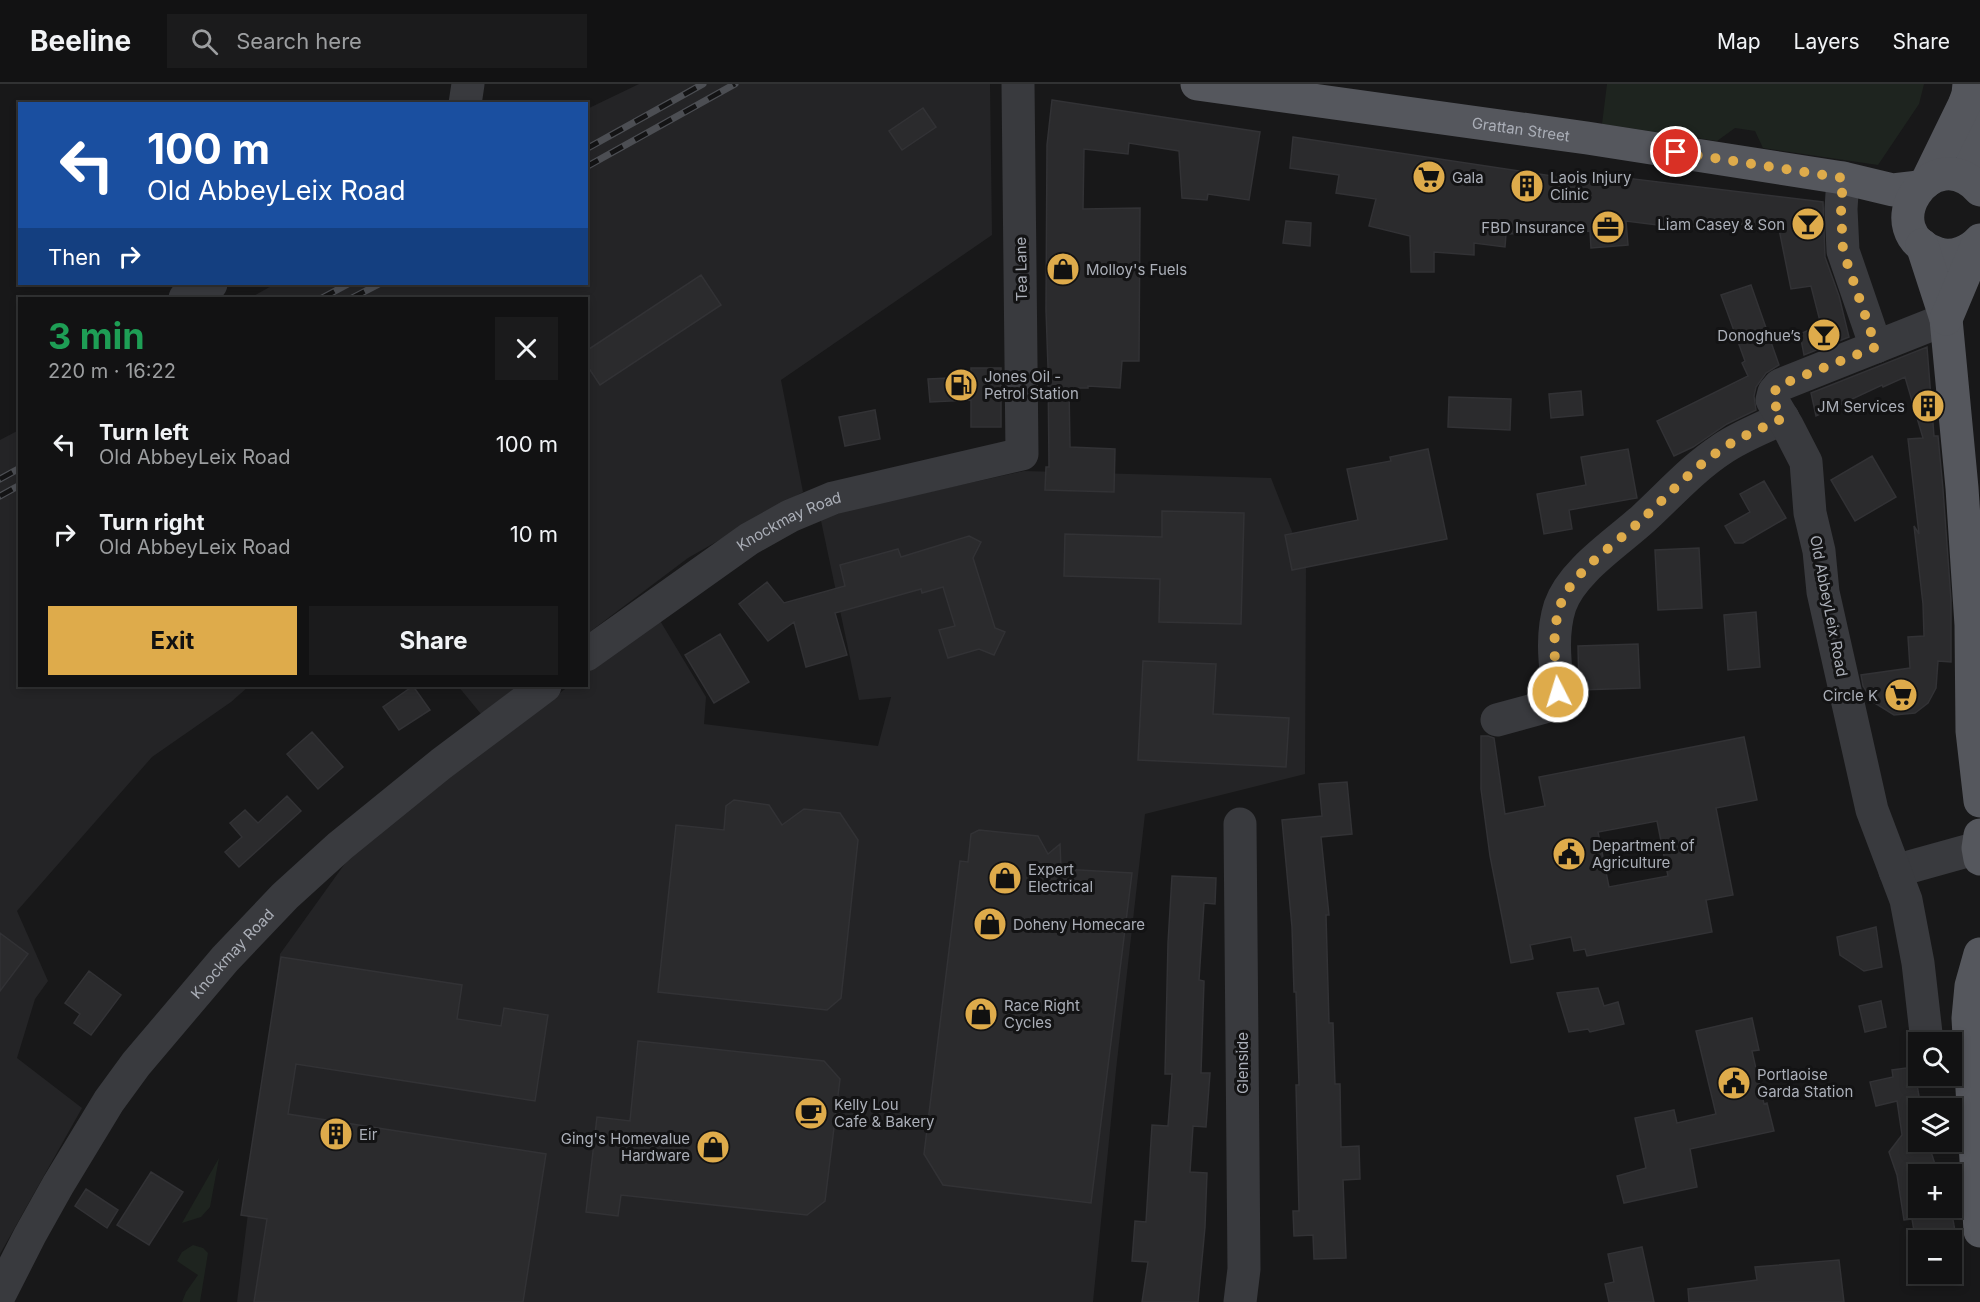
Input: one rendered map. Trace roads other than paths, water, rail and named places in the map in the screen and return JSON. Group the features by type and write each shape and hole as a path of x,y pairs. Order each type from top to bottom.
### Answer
{"main road":[{"name":"Grattan Street","path":"1197,84 1587,138 1843,178 1893,190 1923,184 1940,175 1962,177 1978,188"},
{"path":"1971,97 1923,184 1913,196 1908,209 1946,319 1962,488 1980,801"},
{"path":"1971,97 1978,188"},
{"path":"1843,178 1931,251 1943,255 1955,255 1968,250 1979,241"},
{"path":"1946,319 1979,241"},
{"path":"1980,954 1971,986 1968,1018 1980,1232"}],"street":[{"path":"465,102 468,84"},
{"name":"Tea Lane","path":"1018,84 1022,454"},
{"path":"1843,178 1841,209 1843,251 1876,347"},
{"path":"187,297 209,285"},
{"name":"Old AbbeyLeix Road","path":"1926,1032 1918,963 1906,900 1872,810 1823,592 1819,551 1810,513 1806,462 1772,400 1774,392 1780,385 1946,319"},
{"path":"1497,720 1548,706 1558,692 1554,653 1557,617 1567,590 1585,570 1664,500 1690,473 1724,448 1783,418"},
{"name":"Knockmay Road","path":"588,654 749,539 790,516 833,498 1022,454"},
{"name":"Knockmay Road","path":"0,1294 58,1185 109,1101 136,1064 225,959 285,896 340,846 441,764 544,687"},
{"name":"Glenside","path":"1240,824 1244,1269 1240,1302"},
{"path":"1895,871 1979,848"}],"railway":[{"path":"588,148 703,84"},
{"path":"588,166 735,84"},
{"path":"324,297 346,285"},
{"path":"354,297 377,285"},
{"path":"0,479 18,469"},
{"path":"0,496 18,486"}],"place":[{"name":"Gala","path":"1429,177"},
{"name":"Laois Injury Clinic","path":"1527,186"},
{"name":"Liam Casey & Son","path":"1808,224"},
{"name":"FBD Insurance","path":"1608,227"},
{"name":"Molloy's Fuels","path":"1063,269"},
{"name":"Donoghue’s","path":"1824,335"},
{"name":"Jones Oil - Petrol Station","path":"961,385"},
{"name":"JM Services","path":"1928,406"},
{"name":"Circle K","path":"1901,695"},
{"name":"Department of Agriculture","path":"1569,854"},
{"name":"Expert Electrical","path":"1005,878"},
{"name":"Doheny Homecare","path":"990,924"},
{"name":"Race Right Cycles","path":"981,1014"},
{"name":"Portlaoise Garda Station","path":"1734,1083"},
{"name":"Kelly Lou Cafe & Bakery","path":"811,1113"},
{"name":"Eir","path":"336,1134"},
{"name":"Ging's Homevalue Hardware","path":"713,1147"}]}
